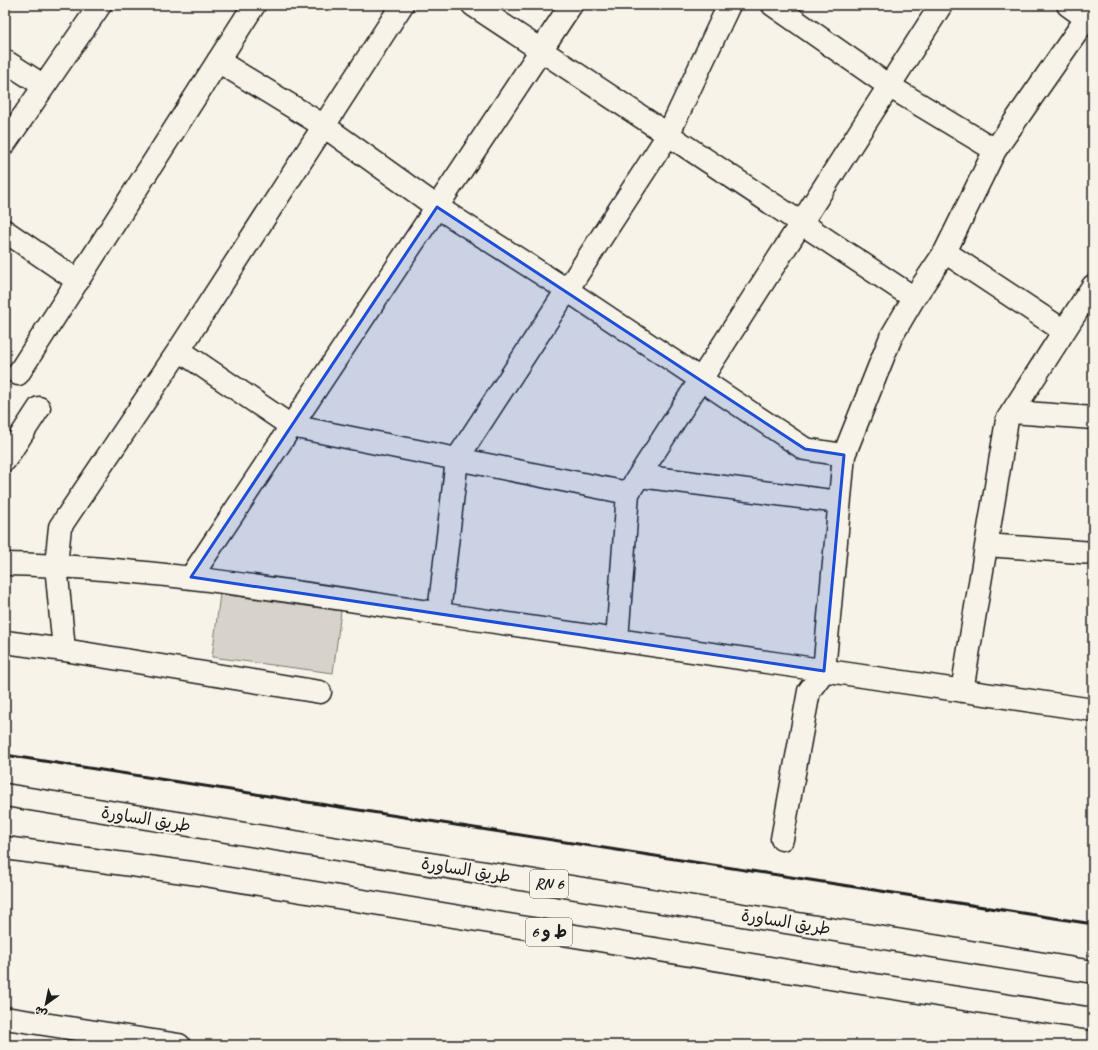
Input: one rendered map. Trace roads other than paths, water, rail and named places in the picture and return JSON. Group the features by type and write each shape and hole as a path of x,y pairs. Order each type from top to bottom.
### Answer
{"street":[{"path":"5,143 100,5"},
{"path":"18,374 254,5"},
{"path":"64,650 56,565 60,527 179,350 402,5"},
{"path":"473,5 914,298"},
{"path":"191,577 571,5"},
{"path":"438,613 457,459 668,135 729,5"},
{"path":"773,5 889,86 995,150"},
{"path":"617,640 634,484 941,5"},
{"path":"782,839 809,691 824,671 844,455 892,337 914,298 945,252 995,150 1090,21 1068,5"},
{"path":"218,61 324,126 437,207 567,290 805,449 844,455"},
{"path":"5,62 44,86"},
{"path":"5,231 78,281"},
{"path":"945,252 1064,331"},
{"path":"962,691 1007,420 1093,286"},
{"path":"179,350 291,426 457,459 634,484 839,502"},
{"path":"5,460 39,408"},
{"path":"1012,412 1093,418"},
{"path":"987,545 1093,553"},
{"path":"5,564 56,565 191,577 1093,710"},
{"path":"5,642 64,650 320,692"},
{"name":"طريق الساورة","path":"5,795 1093,972"},
{"name":"ط و 6","path":"5,848 199,874 834,979 1093,1020"},
{"path":"5,1018 179,1045"}],"railway":[{"path":"5,755 1093,924"}]}
